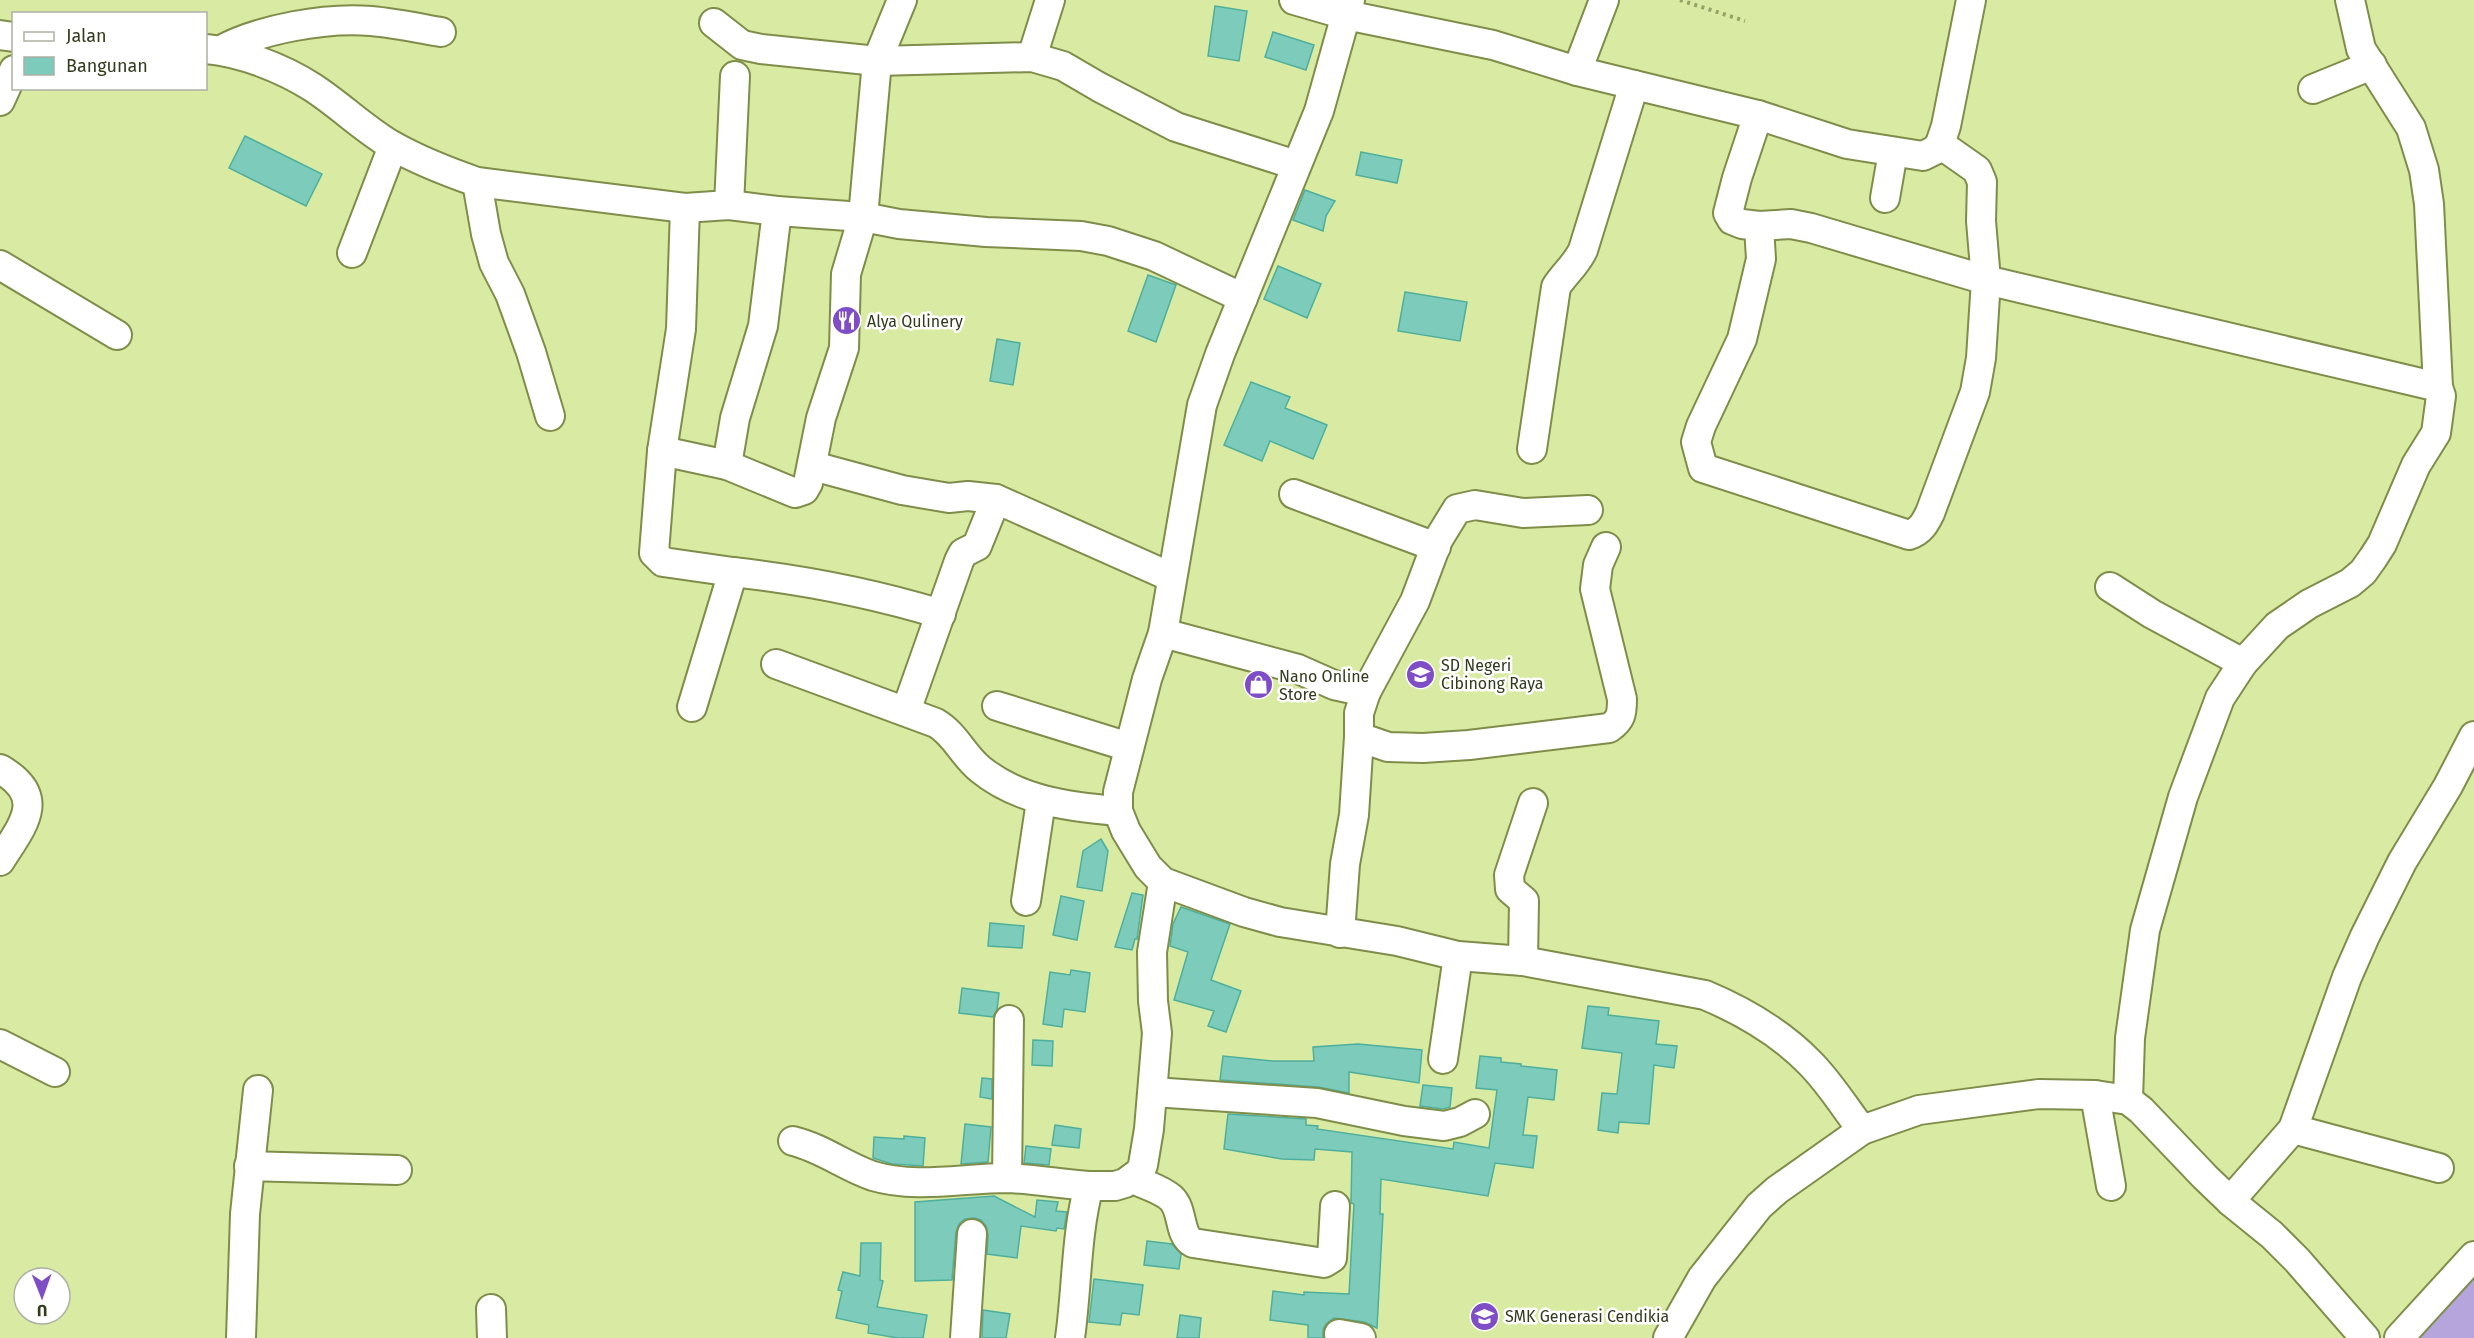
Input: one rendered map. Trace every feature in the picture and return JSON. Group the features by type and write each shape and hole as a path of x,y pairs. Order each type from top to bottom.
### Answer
{"street":[{"path":"662,451 727,465 795,493 804,490 808,483 821,418 843,354 846,274 863,217 877,61 902,0"},
{"path":"1032,57 1050,0"},
{"path":"1294,0 1348,7 1494,45 1577,71 1758,115 1847,144 1923,156 1935,150 1940,144 1946,126 1971,0"},
{"path":"1577,71 1604,0"},
{"path":"2141,1111 2130,1038 2145,930 2183,797 2220,698 2243,663 2277,626 2308,604 2350,583 2363,572 2382,544 2416,465 2436,433 2441,396 2438,387 2430,215 2424,170 2411,128 2361,49 2350,0"},
{"path":"1348,7 1319,111 1220,354 1198,418 1163,633 1147,679 1118,792 1118,811 1126,831 1148,867 1163,882 1280,922 1397,941 1458,956 1523,961 1704,995 1732,1006 1782,1038 1811,1064 1862,1130"},
{"path":"213,49 260,34 334,22 370,21 441,32"},
{"path":"714,23 742,45 761,49 877,61 1032,57 1071,70 1176,127 1296,165"},
{"path":"213,49 272,67 311,87 393,146 452,174 477,182 686,207 729,205 777,212 863,217 899,224 986,232 1082,236 1108,241 1154,256 1243,298"},
{"path":"2313,89 2372,65"},
{"path":"0,101 12,74"},
{"path":"729,205 735,76"},
{"path":"1532,450 1556,287 1565,273 1575,265 1583,250 1634,85"},
{"path":"1758,115 1728,208 1732,220 1742,224 1759,226 1791,224 1811,228 1986,280 2438,387"},
{"path":"1759,226 1761,259 1742,339 1701,426 1696,442 1703,468 1902,534 1917,532 1924,525 1975,392 1981,358 1986,280 1981,221 1982,182 1977,170 1940,144"},
{"path":"352,253 393,146"},
{"path":"1885,198 1893,152"},
{"path":"477,182 486,234 494,263 510,294 531,352 550,416"},
{"path":"686,207 681,329 662,451 654,553 657,558 669,563 789,578 878,595 941,614"},
{"path":"727,465 735,418 764,326 777,212"},
{"path":"0,265 117,335"},
{"path":"813,466 926,494 949,498 968,496 996,499 1171,577"},
{"path":"1294,494 1436,547"},
{"path":"906,711 958,561 963,553 977,546 996,499"},
{"path":"1340,933 1345,864 1354,815 1359,713 1366,692 1415,601 1447,521 1457,509 1475,505 1522,513 1588,510"},
{"path":"1359,737 1388,747 1434,747 1597,730 1609,728 1617,723 1622,714 1622,699 1595,589 1598,565 1606,548"},
{"path":"692,707 733,572"},
{"path":"2110,587 2152,614 2243,663"},
{"path":"1163,633 1298,669 1334,685 1366,692"},
{"path":"776,664 906,711 946,728 979,768 996,780 1041,801 1079,808 1118,811"},
{"path":"997,706 1129,747"},
{"path":"2230,1201 2293,1129 2347,977 2365,936 2402,862 2448,786 2474,736"},
{"path":"0,769 13,776 23,788 28,796 29,806 23,824 0,861"},
{"path":"1026,901 1041,801"},
{"path":"1523,961 1524,901 1510,889 1509,875 1533,803"},
{"path":"793,1141 805,1144 873,1176 896,1180 946,1182 1007,1178 1089,1186 1115,1186 1133,1179 1143,1165 1153,1092 1157,1033 1153,1001 1152,952 1163,882"},
{"path":"1443,1059 1458,956"},
{"path":"1007,1178 1009,1020"},
{"path":"0,1044 55,1072"},
{"path":"241,1338 245,1214 258,1090"},
{"path":"1153,1092 1317,1103 1404,1121 1444,1126 1460,1122 1475,1114"},
{"path":"1668,1338 1702,1278 1759,1206 1777,1190 1862,1130 1928,1109 2039,1094 2096,1095 2141,1111 2230,1201 2272,1235 2366,1338"},
{"path":"2096,1095 2111,1186"},
{"path":"2293,1129 2439,1168"},
{"path":"249,1166 397,1170"},
{"path":"1133,1179 1161,1191 1172,1199 1180,1213 1185,1235 1193,1243 1324,1263 1332,1258 1335,1206"},
{"path":"1070,1338 1083,1209 1089,1186"},
{"path":"965,1338 972,1234"},
{"path":"2399,1338 2474,1256"},
{"path":"491,1309 492,1338"}],"path":[{"path":"1680,0 1745,21"}],"shaded area":[{"path":"2474,1266 2474,1338 2421,1338 2422,1332"}],"building":[{"path":"1215,6 1247,11 1239,61 1208,56"},
{"path":"1273,32 1314,45 1306,70 1265,57"},
{"path":"245,136 322,174 306,206 229,168"},
{"path":"1361,152 1402,160 1397,183 1356,175"},
{"path":"1305,190 1335,201 1326,216 1323,231 1293,220"},
{"path":"1278,266 1321,284 1307,318 1264,299"},
{"path":"1148,275 1176,285 1156,342 1128,331"},
{"path":"1405,292 1467,302 1460,341 1398,331"},
{"path":"997,339 1020,343 1013,385 990,381"},
{"path":"1251,382 1290,397 1285,408 1327,425 1313,459 1270,441 1262,461 1224,445"},
{"path":"1101,839 1108,851 1102,891 1077,887 1083,851"},
{"path":"1132,893 1143,895 1137,939 1135,939 1132,950 1115,947"},
{"path":"1061,896 1084,901 1077,940 1053,935"},
{"path":"1181,907 1230,924 1211,980 1241,991 1226,1032 1208,1026 1214,1011 1174,1000 1188,952 1170,946 1173,924"},
{"path":"990,923 1024,926 1022,948 988,946"},
{"path":"1071,970 1090,973 1085,1012 1064,1009 1062,1027 1043,1024 1050,972 1070,975"},
{"path":"962,988 999,993 997,1010 993,1017 959,1013"},
{"path":"1588,1006 1609,1008 1608,1015 1659,1021 1656,1044 1677,1046 1674,1068 1654,1065 1649,1124 1619,1122 1618,1133 1598,1130 1602,1093 1617,1094 1622,1053 1582,1048"},
{"path":"1033,1040 1053,1041 1052,1066 1032,1065"},
{"path":"1358,1044 1422,1050 1419,1083 1349,1072 1349,1093 1318,1087 1220,1080 1223,1056 1273,1061 1314,1061 1313,1047"},
{"path":"1480,1056 1501,1058 1501,1062 1521,1064 1521,1066 1557,1070 1554,1100 1528,1097 1523,1135 1537,1136 1533,1168 1495,1163 1488,1196 1381,1179 1380,1214 1383,1214 1377,1328 1364,1322 1334,1318 1326,1324 1323,1338 1308,1338 1308,1325 1270,1320 1273,1291 1304,1295 1304,1292 1349,1294 1354,1204 1351,1203 1352,1152 1315,1149 1314,1160 1282,1159 1224,1149 1228,1114 1306,1119 1306,1125 1318,1126 1317,1129 1453,1149 1454,1142 1489,1148 1497,1090 1476,1088"},
{"path":"982,1078 992,1079 992,1099 980,1097"},
{"path":"1423,1085 1452,1088 1450,1107 1443,1109 1420,1106"},
{"path":"965,1124 991,1127 988,1162 961,1164"},
{"path":"1055,1125 1081,1129 1079,1148 1052,1145"},
{"path":"904,1136 925,1138 923,1166 892,1164 873,1158 874,1137 904,1139"},
{"path":"1026,1146 1051,1149 1049,1165 1024,1163"},
{"path":"994,1196 1035,1217 1037,1200 1058,1202 1056,1211 1067,1212 1064,1229 1057,1228 1056,1231 1021,1226 1017,1258 987,1254 986,1226 981,1220 965,1219 959,1224 956,1232 952,1280 915,1281 915,1202"},
{"path":"1147,1241 1172,1244 1181,1254 1179,1269 1144,1265"},
{"path":"861,1243 881,1243 880,1280 883,1281 877,1307 927,1315 923,1338 898,1338 868,1333 869,1325 836,1318 842,1291 838,1290 843,1272 860,1276"},
{"path":"1094,1279 1143,1285 1139,1315 1122,1313 1120,1325 1089,1322"},
{"path":"983,1310 1010,1314 1006,1338 982,1338"},
{"path":"1180,1315 1201,1318 1199,1338 1177,1338"}],"place":[{"name":"Alya Qulinery","path":"846,321"},
{"name":"SD Negeri Cibinong Raya","path":"1420,674"},
{"name":"Nano Online Store","path":"1258,685"},
{"name":"SMK Generasi Cendikia","path":"1484,1316"}]}
